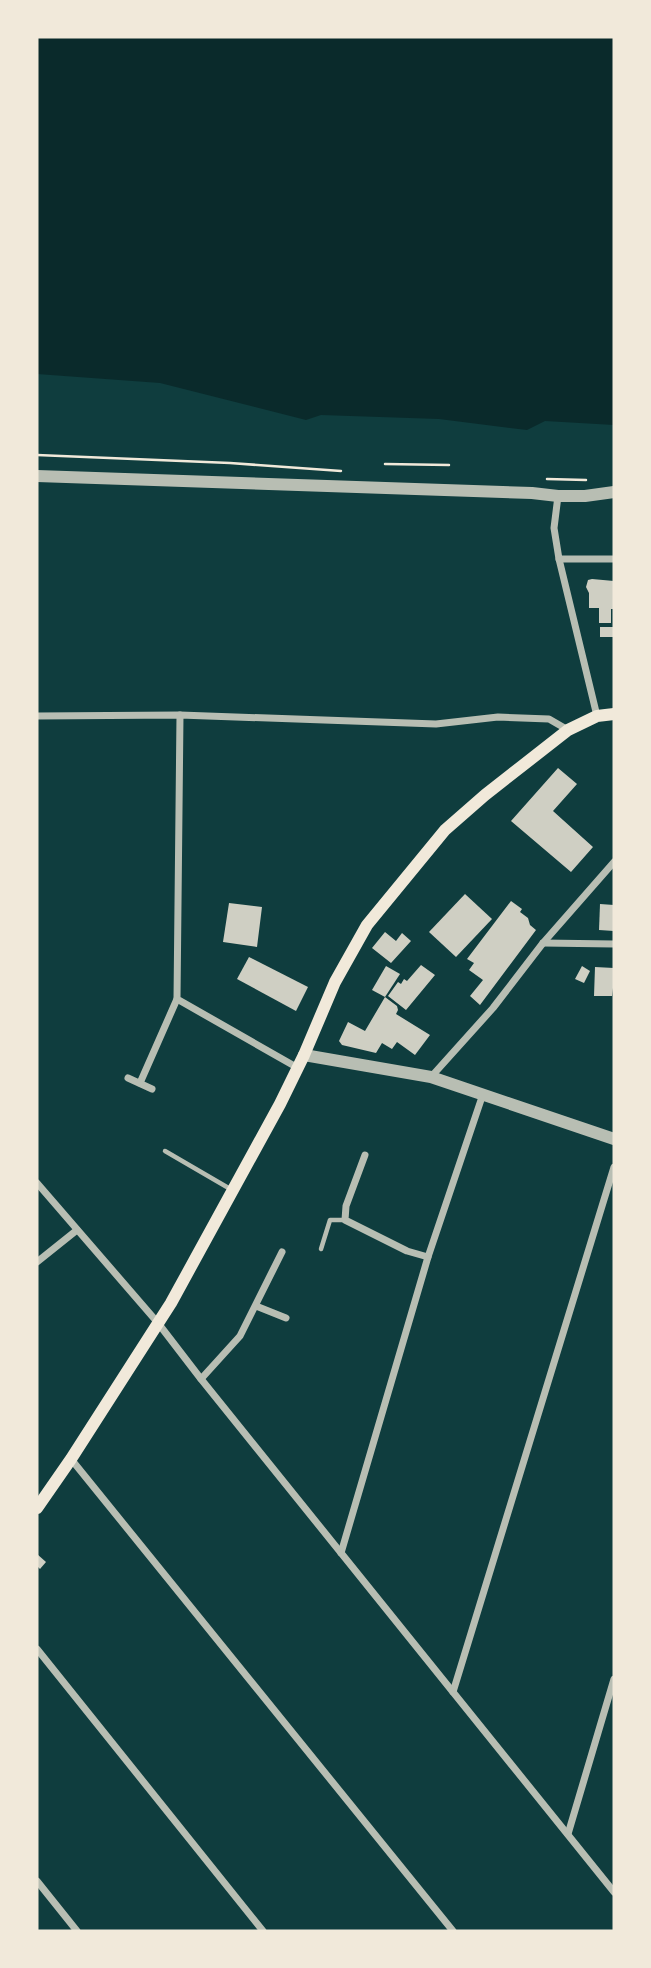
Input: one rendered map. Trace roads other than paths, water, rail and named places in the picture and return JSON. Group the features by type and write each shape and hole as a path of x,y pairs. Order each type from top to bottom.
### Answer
{"main road":[{"path":"37,1508 171,1303 298,1068 335,982 367,925 404,878 455,821 568,730 597,716 614,714"}],"street":[{"path":"37,476 558,496 614,492"},
{"path":"558,496 554,528 559,559 597,716"},
{"path":"559,559 614,559"},
{"path":"37,716 180,715 436,724 498,717 549,719 568,730"},
{"path":"140,1083 177,999 180,715"},
{"path":"431,1077 493,1008 543,943 614,862"},
{"path":"543,943 614,944"},
{"path":"177,999 298,1068"},
{"path":"304,1055 431,1077 614,1139"},
{"path":"128,1077 152,1089"},
{"path":"341,1553 428,1257 483,1094"},
{"path":"365,1155 346,1206 345,1220 407,1251 428,1257"},
{"path":"453,1692 614,1167"},
{"path":"37,1183 158,1323 614,1892"},
{"path":"37,1262 77,1230"},
{"path":"201,1379 240,1336 282,1252"},
{"path":"256,1306 286,1318"},
{"path":"71,1459 453,1931"},
{"path":"37,1649 263,1931"},
{"path":"568,1834 614,1679"},
{"path":"37,1881 77,1931"}],"lane":[{"path":"164,1151 233,1191"},
{"path":"321,1249 330,1220 345,1220"}],"water":[{"path":"37,37 614,37 614,425 545,421 527,430 439,419 321,415 306,420 160,383 37,374"}]}
